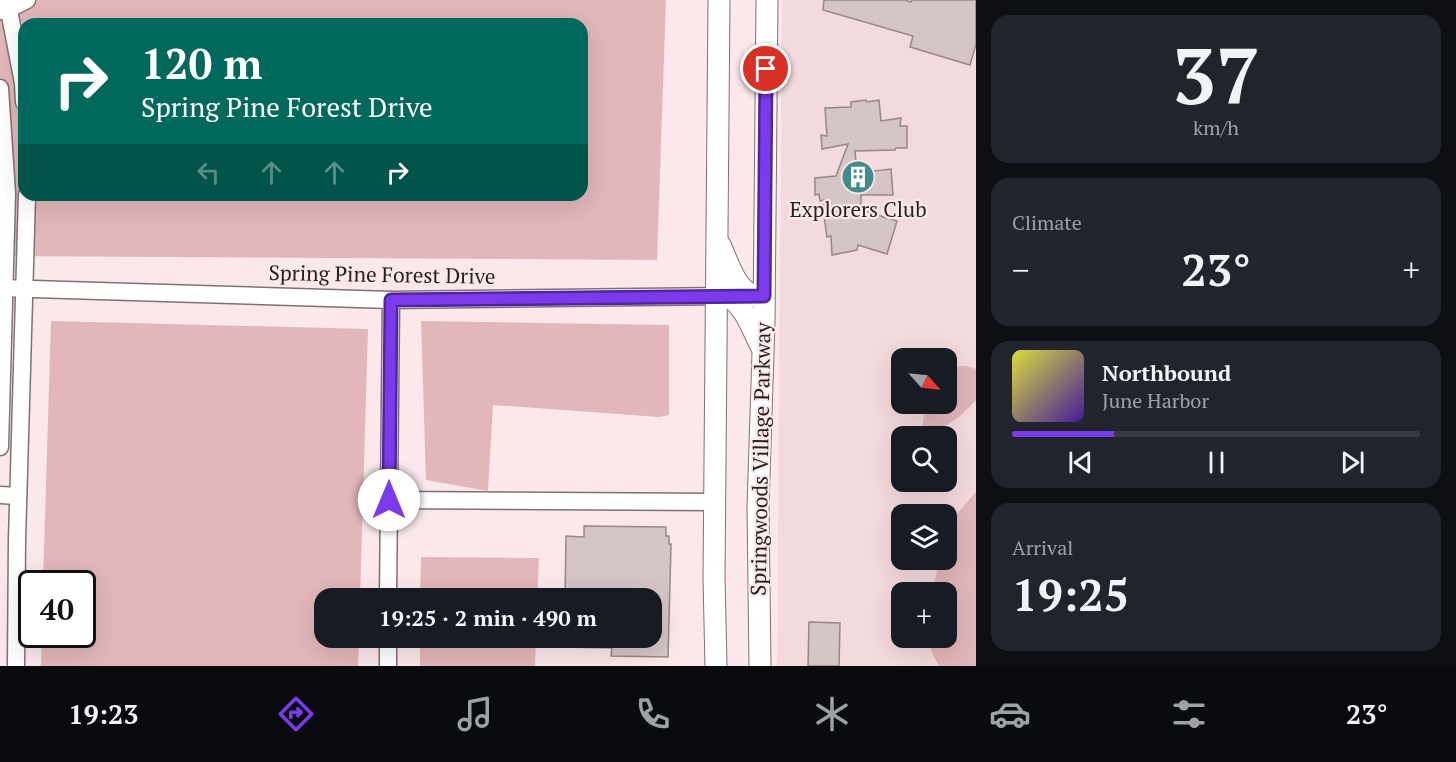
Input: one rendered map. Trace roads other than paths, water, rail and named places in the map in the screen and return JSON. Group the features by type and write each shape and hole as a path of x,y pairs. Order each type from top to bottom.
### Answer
{"main road":[{"path":"716,666 715,502 722,296 718,239 719,0"},
{"name":"Springwoods Village Parkway","path":"760,666 758,507 763,350 759,296 767,0"},
{"path":"718,239 737,282 744,291 759,296"},
{"path":"722,296 735,300 742,309 763,350"}],"street":[{"path":"18,61 6,7 27,0"},
{"path":"0,88 7,193 0,447"},
{"path":"16,666 18,495 27,201"},
{"name":"Spring Pine Forest Drive","path":"3,288 391,300 759,296"},
{"path":"388,588 391,300"},
{"path":"0,495 18,495"},
{"path":"389,500 715,502"},
{"path":"388,648 388,666"}],"place":[{"name":"Explorers Club","path":"858,177"}]}
